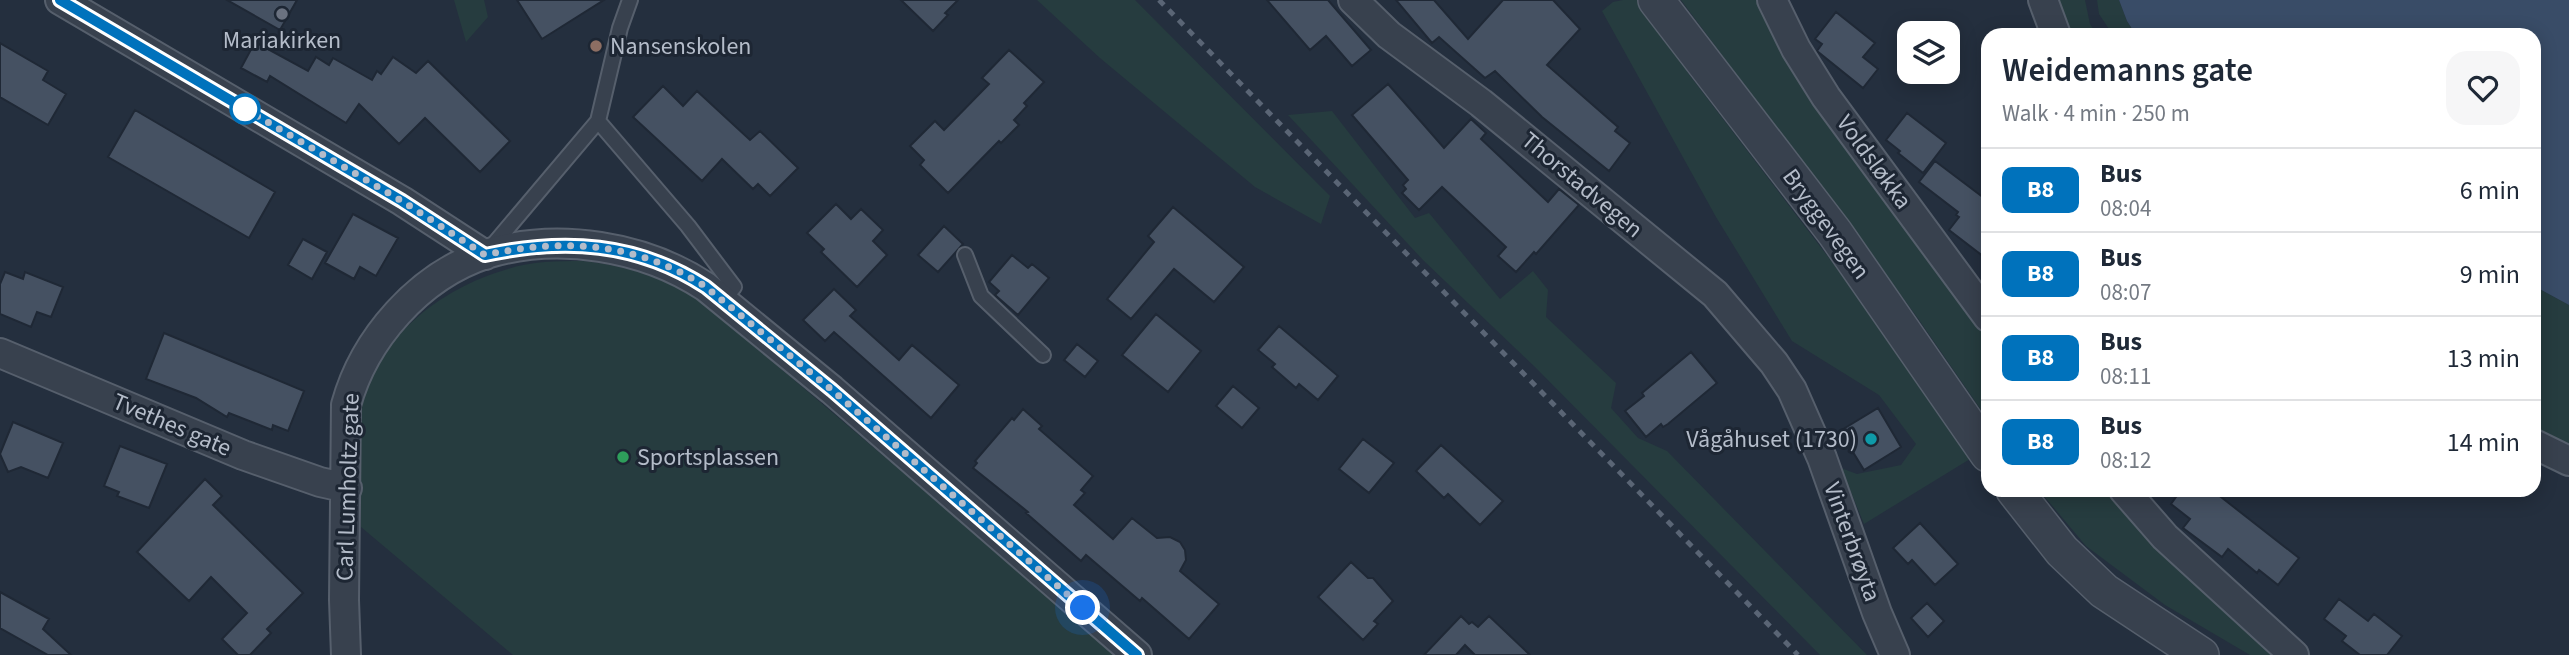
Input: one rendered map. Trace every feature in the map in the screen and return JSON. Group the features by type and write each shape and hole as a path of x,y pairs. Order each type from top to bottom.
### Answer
{"street":[{"path":"60,0 402,201 485,255"},
{"name":"Thorstadvegen","path":"1353,0 1415,56 1481,103 1715,294 1774,363 1792,390"},
{"name":"Bryggevegen","path":"1656,0 1835,233 1981,444"},
{"name":"Voldsløkka","path":"1772,0 1796,49 1826,97 1981,307"},
{"path":"2043,0 2053,28"},
{"name":"Carl Lumholtz gate","path":"346,655 346,405 353,380 362,362 379,335 423,290 450,272 485,255 543,245 576,245 635,253 685,273 723,300 832,390 1137,655"},
{"name":"Tvethes gate","path":"0,353 243,455 320,482 347,488"},
{"name":"Vinterbrøyta","path":"1792,390 1822,458 1895,655"},
{"path":"2541,447 2569,461"},
{"path":"2020,497 2062,551 2104,591 2201,655"},
{"path":"2130,497 2165,537 2294,655"}],"lane":[{"path":"485,255 598,121 630,0"},
{"path":"598,121 688,226 734,287 723,300"},
{"path":"965,256 981,296 1043,355"}],"green space":[{"path":"454,0 484,0 488,17 466,42"},
{"path":"1037,0 1135,0 1330,196 1321,224 1255,187 1100,58"},
{"path":"1641,0 1683,60 1688,73 1848,283 1970,459 1864,524 1841,468 1857,474 1901,465 1916,444 1879,395 1792,341 1716,217 1602,11 1613,2"},
{"path":"1681,0 1763,0 1943,276 1981,328 1981,410 1917,317"},
{"path":"2057,0 2085,0 2093,28 2067,28"},
{"path":"2097,0 2119,0 2132,28 2108,28 2099,14"},
{"path":"1332,111 1415,218 1429,213 1500,299 1533,271 1548,290 1546,317 1616,383 1611,408 1638,438 1667,451 1867,655 1820,655 1535,367 1423,260 1288,115"},
{"name":"Sportsplassen","path":"582,261 644,274 701,301 1118,655 513,655 361,527 361,415 367,388 394,341 434,304 458,289 517,266"},
{"path":"2541,290 2569,305 2569,445 2541,431"},
{"path":"2045,497 2116,497 2283,655 2250,655 2165,605 2086,546"}],"water":[{"path":"2119,0 2569,0 2569,305 2541,290 2541,28 2132,28"}],"building":[{"name":"Mariakirken","path":"227,0 297,0 280,30"},
{"path":"517,0 604,0 542,39"},
{"path":"901,0 958,0 933,31"},
{"path":"1267,0 1328,0 1371,50 1352,66 1326,36 1310,50"},
{"path":"1396,0 1434,0 1468,39 1503,0 1553,0 1580,29 1547,65 1618,127 1615,131 1630,143 1609,171 1542,117 1495,71 1485,78 1439,37 1432,43"},
{"path":"1836,12 1875,43 1863,57 1878,69 1863,88 1817,51 1822,44 1815,39"},
{"path":"255,42 308,71 316,57 329,65 333,58 372,80 377,71 381,74 393,57 416,73 428,61 510,141 480,172 425,118 399,144 359,104 346,123 270,76 267,82 241,68"},
{"path":"0,43 48,71 43,80 66,94 48,125 0,97"},
{"path":"1009,50 1044,82 1024,103 1027,106 1014,120 1019,125 1001,143 999,141 948,193 920,165 924,160 910,146 935,121 944,130 989,84 982,78"},
{"path":"1388,84 1444,148 1471,119 1486,133 1481,139 1548,202 1559,189 1579,205 1536,254 1534,252 1516,272 1498,256 1506,247 1442,187 1419,210 1402,193 1406,189 1403,185 1408,180 1352,115"},
{"path":"663,86 683,106 697,91 750,140 760,131 798,168 770,196 758,184 753,189 722,159 702,181 633,117"},
{"path":"135,110 275,192 249,238 108,157"},
{"path":"1907,113 1946,143 1923,173 1886,140"},
{"path":"1935,161 1981,196 1981,255 1949,230 1959,217 1956,215 1958,212 1919,182"},
{"path":"836,204 851,219 861,209 883,230 873,241 887,255 857,287 821,252 824,249 807,233"},
{"path":"1173,207 1244,267 1214,302 1174,269 1131,319 1107,299 1154,242 1148,236"},
{"path":"353,214 398,238 376,276 360,267 354,279 325,263"},
{"path":"944,226 963,244 938,272 918,255"},
{"path":"303,239 327,252 312,279 288,265"},
{"path":"1012,255 1028,268 1032,264 1049,278 1018,315 995,295 999,291 989,282"},
{"path":"5,272 23,279 25,272 63,287 51,317 37,312 31,327 0,314 0,284"},
{"path":"834,289 856,310 850,316 899,360 912,345 959,385 931,418 834,332 825,341 803,320"},
{"path":"1156,314 1201,351 1168,392 1122,355"},
{"path":"1279,326 1338,376 1318,400 1299,384 1296,388 1272,367 1275,364 1258,350"},
{"path":"164,333 304,391 288,431 273,425 272,430 229,413 227,417 196,398 146,379"},
{"path":"1077,344 1098,361 1085,377 1064,360"},
{"path":"1691,352 1717,383 1668,424 1663,427 1661,424 1646,437 1625,411"},
{"path":"1233,386 1259,408 1242,428 1216,406"},
{"name":"Vågåhuset (1730)","path":"1878,408 1901,447 1864,470 1840,431"},
{"path":"1023,409 1042,426 1039,429 1093,476 1081,490 1085,493 1074,505 1113,539 1132,518 1157,538 1170,537 1180,542 1185,550 1186,560 1180,571 1219,604 1189,639 1086,555 1081,561 1026,513 1028,512 973,468 977,463 975,461"},
{"path":"13,422 63,443 48,478 21,467 8,472 0,454"},
{"path":"1363,439 1394,463 1369,493 1339,469"},
{"path":"1441,445 1503,501 1480,525 1448,494 1444,498 1416,471"},
{"path":"120,446 167,464 149,508 117,496 119,492 104,486"},
{"path":"205,479 222,496 213,505 303,593 267,629 271,633 250,655 238,655 222,639 247,613 211,577 189,601 137,552"},
{"path":"2176,497 2221,497 2299,558 2278,585 2259,570 2257,573 2228,549 2222,557 2183,528 2190,519 2171,504"},
{"path":"1920,523 1958,564 1935,585 1912,560 1908,564 1893,548"},
{"path":"1351,562 1368,578 1373,578 1393,601 1374,621 1378,624 1363,640 1318,597"},
{"path":"0,592 49,619 43,629 71,655 48,655 0,628"},
{"path":"2339,599 2368,621 2374,614 2402,636 2387,655 2360,655 2342,641 2346,636 2324,619"},
{"path":"1927,603 1944,621 1928,637 1911,618"},
{"path":"1461,616 1469,624 1472,622 1478,627 1489,616 1530,655 1475,655 1465,645 1456,655 1424,655"}],"railway":[{"path":"1159,0 1798,655"}],"bus line":[{"name":"B8","path":"60,0 402,201 485,255 515,248 576,245 635,253 685,273 706,287 832,390 1137,655"}],"place":[{"name":"Mariakirken","path":"282,14"},
{"name":"Nansenskolen","path":"596,46"},
{"name":"Vågåhuset (1730)","path":"1871,439"},
{"name":"Sportsplassen","path":"623,457"}],"route":[{"path":"245,109 235,103 402,201 485,255 515,248 576,245 635,253 685,273 706,287 832,390 1083,608"}]}
